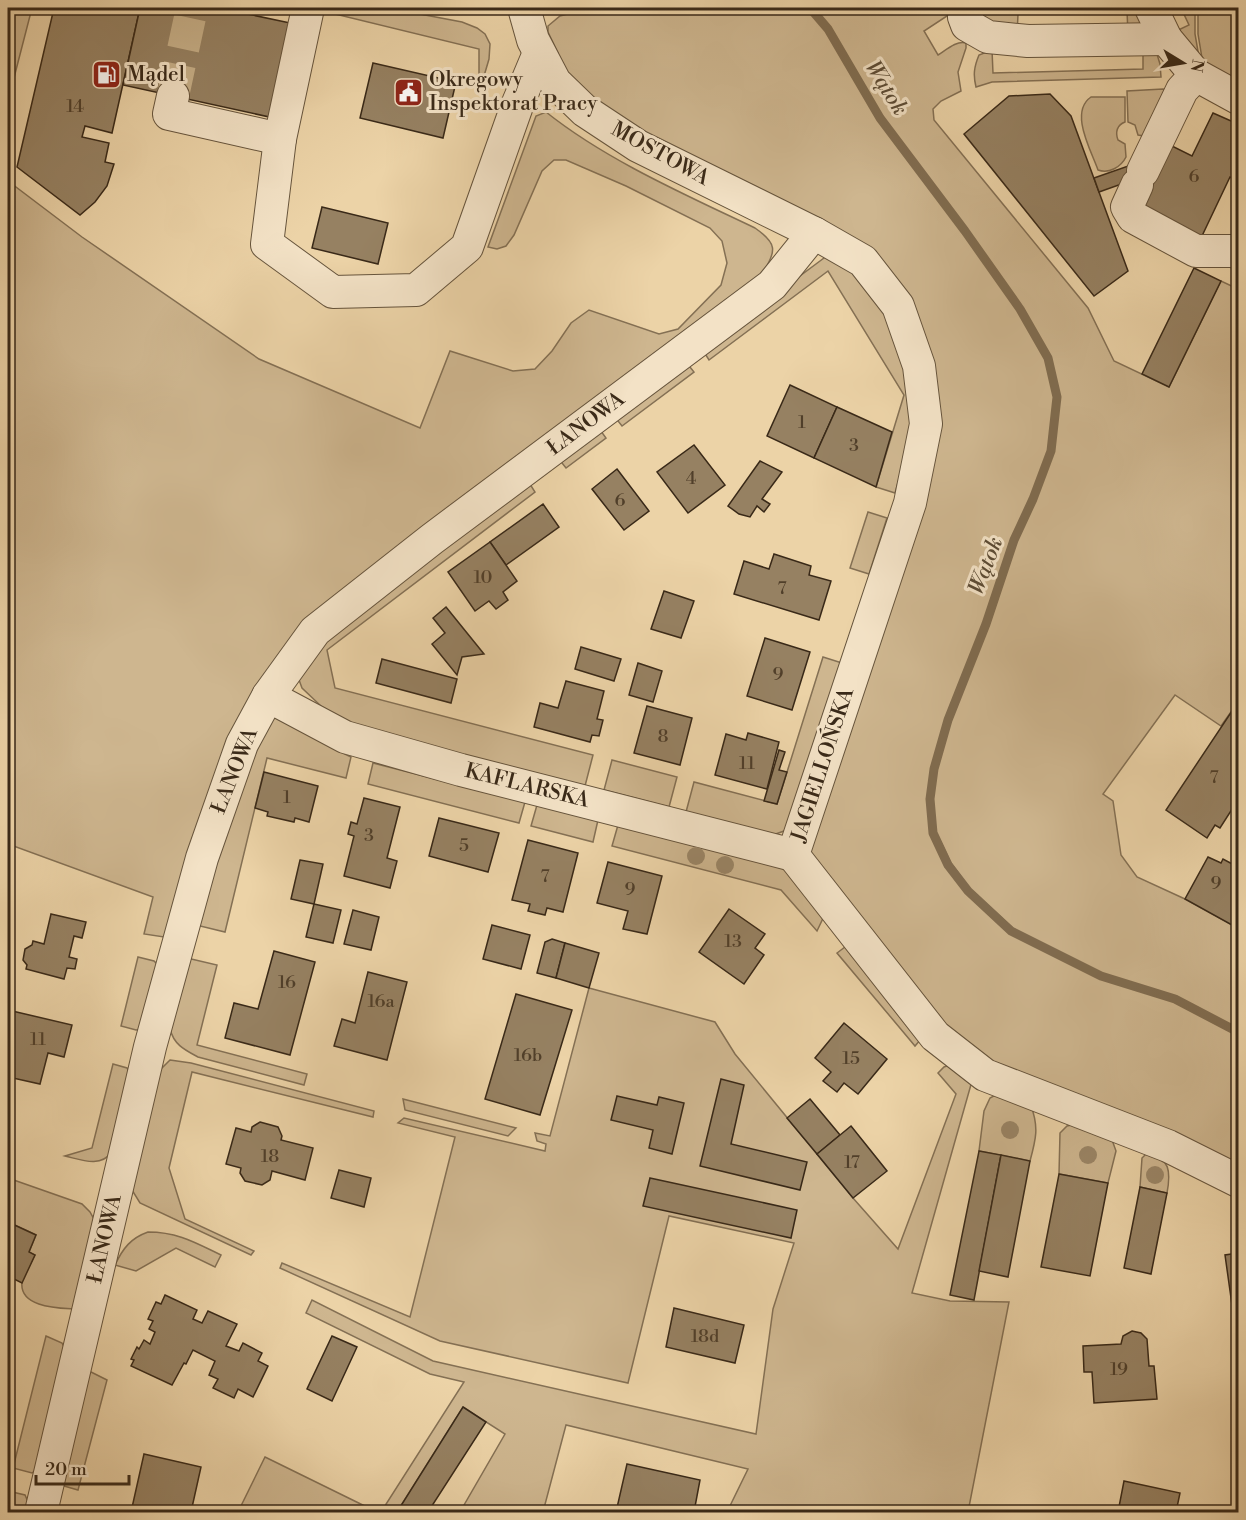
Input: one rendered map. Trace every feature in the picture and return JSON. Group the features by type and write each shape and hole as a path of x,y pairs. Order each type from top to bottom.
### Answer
{"street":[{"path":"308,8 280,139 267,244 333,292 416,290 467,247 518,103 539,53"},
{"name":"MOSTOWA","path":"524,8 533,40 555,82 585,111 638,146 814,233"},
{"path":"969,8 964,17 967,25 988,37 1028,41 1166,39"},
{"path":"1151,8 1166,39 1196,75 1239,98"},
{"path":"1196,75 1182,90 1127,207 1133,217 1196,251 1234,250 1239,253"},
{"path":"173,96 169,114 280,139"},
{"name":"ŁANOWA","path":"41,1512 150,1047 202,858 242,744 268,696 315,631 432,539 772,285 814,233"},
{"name":"JAGIELLOŃSKA","path":"814,233 863,261 898,306 919,366 926,424 910,502 793,855 935,1036 985,1075 1168,1146 1239,1181"},
{"name":"KAFLARSKA","path":"268,696 345,737 461,770 793,855"}],"shaded area":[{"path":"8,8 32,8 8,101"},
{"path":"337,8 388,8 462,22 477,28 485,34 490,44 489,59 479,93 479,49 335,14"},
{"path":"591,8 808,8 826,30 878,119 964,232 1019,310 1046,358 1055,397 1049,450 946,718 932,768 928,798 932,834 947,865 966,892 1011,933 1101,978 1175,1001 1238,1034 1238,1176 987,1072 806,867 929,424 865,258 641,143 548,60 558,53 548,32 548,26 560,16"},
{"path":"813,8 944,8 948,12 947,16 924,31 938,55 955,44 966,43 958,72 961,91 941,101 933,109 934,120 1088,308 1114,361 1169,387 1221,281 1238,289 1238,702 1221,726 1175,695 1103,794 1113,801 1121,855 1137,877 1185,899 1234,926 1233,928 1238,931 1238,1029 1176,998 1102,974 1014,929 970,889 951,863 936,832 932,799 936,769 950,721 989,625 1016,543 1036,499 1053,452 1059,398 1051,357 1022,307 882,116 831,29"},
{"path":"985,8 1141,8 1149,24 1128,34 1127,11 1018,14 1017,36 981,19"},
{"path":"1181,8 1195,8 1195,34 1200,63 1168,35 1189,25"},
{"path":"1198,8 1238,8 1238,52 1232,79 1203,64 1198,34"},
{"path":"1143,47 1156,51 1161,77 992,82 976,87 974,79 979,55 992,50 993,73 1143,69"},
{"path":"1163,89 1174,95 1150,137 1138,135 1135,125 1128,122 1127,91"},
{"path":"1091,97 1125,97 1125,122 1118,127 1117,134 1118,140 1125,144 1126,157 1118,167 1110,170 1098,170 1084,132 1082,112"},
{"path":"546,112 594,146 620,161 755,228 771,243 770,259 763,273 311,620 164,937 144,934 153,897 8,844 8,181 82,237 259,359 420,428 450,351 513,371 535,369 552,351 571,323 589,310 659,334 678,329 721,285 727,263 722,241 710,228 626,186 566,160 554,160 542,171 514,235 506,246 497,249 488,247 536,116"},
{"path":"828,255 845,263 883,309 896,336 913,406 909,443 895,493 876,487 904,395 828,271 709,360 702,349"},
{"path":"686,362 694,372 622,426 614,416"},
{"path":"598,427 606,438 566,468 558,458"},
{"path":"528,481 535,492 327,650 335,688 593,755 585,786 362,729 322,707 302,688 298,677 308,651"},
{"path":"868,512 887,518 869,574 850,568"},
{"path":"823,657 842,663 792,822 784,831 773,835 686,812 694,782 777,804"},
{"path":"278,716 351,757 346,778 267,758 225,932 196,925 214,856 268,722"},
{"path":"612,760 677,777 669,807 604,790"},
{"path":"373,763 525,802 519,823 368,784"},
{"path":"537,805 598,820 593,842 531,826"},
{"path":"618,825 792,871 825,914 817,931 781,890 612,846"},
{"path":"845,947 853,948 921,1039 915,1046 837,953"},
{"path":"138,957 154,961 158,965 143,1029 136,1030 121,1026"},
{"path":"187,958 217,965 197,1045 307,1074 304,1085 198,1057 177,1043 170,1029"},
{"path":"589,988 715,1022 735,1054 853,1198 898,1249 956,1094 938,1073 944,1067 952,1064 972,1081 912,1293 950,1301 1009,1302 968,1512 727,1512 748,1469 566,1425 543,1512 460,1512 505,1434 463,1407 397,1512 381,1512 464,1382 430,1374 306,1313 312,1300 433,1361 756,1434 773,1309 794,1243 669,1216 628,1383 440,1341 280,1268 282,1263 410,1317 455,1137 398,1123 404,1118 545,1151 546,1144 537,1141 535,1133 550,1136"},
{"path":"170,1060 191,1063 374,1111 373,1117 192,1072 169,1168 185,1219 254,1251 251,1255 140,1203 132,1190 160,1070"},
{"path":"113,1064 127,1068 130,1074 112,1152 102,1160 90,1162 65,1156 92,1148"},
{"path":"999,1093 1031,1106 1036,1133 1030,1161 979,1151 984,1111 990,1098"},
{"path":"403,1099 516,1128 508,1136 405,1110"},
{"path":"1076,1124 1111,1137 1116,1151 1108,1183 1059,1174 1060,1133 1067,1126"},
{"path":"1148,1152 1165,1162 1169,1172 1167,1193 1140,1187 1142,1158"},
{"path":"8,1178 82,1204 95,1221 73,1309 40,1304 26,1297 22,1282 35,1255 29,1252 36,1235 8,1222"},
{"path":"148,1232 178,1236 221,1255 215,1267 176,1248 136,1271 115,1265 128,1244"},
{"path":"46,1336 62,1343 66,1351 37,1469 32,1473 13,1468"},
{"path":"87,1370 107,1380 78,1490 57,1484"},
{"path":"265,1457 377,1512 238,1512"},
{"path":"8,1491 25,1495 29,1504 27,1512 8,1512"}],"building":[{"path":"54,8 140,8 112,133 85,126 82,137 109,143 105,162 114,164 107,186 95,202 80,215 17,167"},
{"path":"140,8 219,8 295,24 274,118 123,85"},
{"path":"373,63 456,82 443,138 360,118"},
{"path":"1050,94 1071,116 1128,271 1094,296 964,134 1009,96"},
{"path":"1213,113 1238,124 1238,181 1230,177 1201,238 1135,207 1166,143 1192,156"},
{"path":"1131,165 1130,181 1099,192 1094,178"},
{"path":"322,207 388,223 378,264 312,248"},
{"path":"1194,268 1221,281 1169,387 1142,374"},
{"path":"790,385 837,407 814,458 767,436"},
{"path":"837,407 892,432 876,487 814,458"},
{"path":"694,445 725,485 688,513 657,472"},
{"path":"760,461 782,472 762,499 770,504 764,512 757,506 750,517 739,514 728,506"},
{"path":"617,469 649,511 624,530 592,489"},
{"path":"543,504 559,527 506,565 490,542"},
{"path":"490,542 517,581 503,592 508,600 496,609 489,601 475,611 448,572"},
{"path":"774,554 811,566 809,575 831,581 819,620 734,594 744,561 769,569"},
{"path":"664,591 694,601 681,638 651,629"},
{"path":"446,607 484,654 462,657 457,675 432,644 445,633 433,618"},
{"path":"765,638 810,652 792,710 747,696"},
{"path":"581,647 621,659 614,681 575,669"},
{"path":"382,659 457,679 451,703 376,683"},
{"path":"638,663 662,671 653,702 629,695"},
{"path":"566,681 604,691 597,719 603,720 599,736 592,735 590,742 534,727 540,703 558,708"},
{"path":"1238,702 1238,791 1232,801 1236,803 1220,828 1215,825 1207,838 1166,810"},
{"path":"647,706 692,718 680,765 634,753"},
{"path":"748,733 779,742 767,789 715,775 726,734 746,740"},
{"path":"779,750 785,752 779,770 787,772 777,804 764,801"},
{"path":"264,772 318,786 309,822 295,818 294,822 267,816 268,812 255,808"},
{"path":"364,798 400,807 387,858 397,861 390,888 344,876 354,836 348,834 351,822 357,824"},
{"path":"439,818 499,833 488,872 429,856"},
{"path":"528,840 578,853 563,912 547,908 545,915 536,913 528,911 530,904 512,900"},
{"path":"1208,857 1221,863 1223,859 1238,867 1238,931 1233,928 1234,926 1185,899"},
{"path":"300,860 323,864 314,904 291,899"},
{"path":"608,862 662,876 647,934 623,929 628,911 597,903"},
{"path":"314,904 341,910 333,943 306,937"},
{"path":"729,909 765,934 755,948 764,955 744,984 699,952"},
{"path":"353,910 379,917 371,950 344,944"},
{"path":"51,914 86,922 82,938 74,936 69,957 77,959 75,969 67,968 64,979 26,969 27,965 23,960 25,949 32,945 33,941 44,944"},
{"path":"492,925 530,935 521,969 483,959"},
{"path":"552,939 565,943 556,978 537,973 545,942"},
{"path":"565,943 599,953 589,988 556,978"},
{"path":"274,951 315,962 290,1055 225,1038 234,1003 258,1009"},
{"path":"368,972 407,982 387,1060 334,1046 342,1019 355,1023"},
{"path":"516,994 572,1010 540,1115 485,1099"},
{"path":"8,1010 72,1025 64,1057 48,1053 40,1084 13,1078 8,1081"},
{"path":"844,1023 887,1059 858,1094 844,1083 837,1092 823,1081 831,1072 815,1058"},
{"path":"721,1079 744,1085 731,1144 807,1162 800,1190 700,1166"},
{"path":"617,1096 657,1105 659,1097 684,1103 672,1154 649,1148 653,1130 611,1120"},
{"path":"810,1099 840,1135 817,1154 787,1118"},
{"path":"260,1122 278,1127 282,1136 281,1140 313,1148 305,1180 272,1171 270,1180 262,1185 245,1181 240,1173 241,1168 226,1164 236,1128 251,1132 252,1127"},
{"path":"851,1126 887,1171 853,1198 817,1154"},
{"path":"979,1151 1001,1155 974,1300 950,1295"},
{"path":"1001,1155 1030,1161 1008,1277 979,1271"},
{"path":"339,1170 371,1178 364,1207 331,1198"},
{"path":"1059,1174 1108,1183 1090,1276 1041,1267"},
{"path":"650,1178 797,1210 791,1238 643,1206"},
{"path":"1140,1187 1167,1193 1151,1274 1124,1268"},
{"path":"8,1222 36,1235 29,1252 35,1255 22,1283 8,1276"},
{"path":"1238,1253 1238,1348 1225,1255"},
{"path":"165,1295 197,1310 193,1319 202,1323 208,1311 237,1324 226,1346 239,1351 243,1343 262,1353 258,1361 268,1366 253,1397 238,1389 234,1398 213,1388 218,1379 209,1375 215,1361 193,1350 172,1385 131,1366 134,1360 131,1359 137,1347 139,1349 144,1340 150,1344 155,1332 149,1329 153,1321 148,1319 156,1302 161,1304"},
{"path":"674,1308 744,1325 735,1363 666,1347"},
{"path":"1132,1331 1141,1333 1147,1339 1149,1366 1154,1366 1157,1399 1094,1403 1092,1372 1084,1372 1083,1346 1121,1344 1123,1336"},
{"path":"332,1336 357,1347 332,1401 307,1389"},
{"path":"463,1407 486,1422 428,1512 397,1512"},
{"path":"144,1454 201,1467 191,1512 131,1512"},
{"path":"627,1464 700,1480 694,1512 616,1512"},
{"path":"1124,1481 1180,1493 1176,1512 1118,1512"}],"waterway":[{"name":"Wątok","path":"810,8 828,29 880,118 1020,309 1048,358 1057,397 1051,451 1033,499 1014,540 986,624 948,720 934,769 930,799 933,833 948,865 968,891 1011,931 1101,976 1175,999 1238,1032"}],"tunnel":[{"path":"173,96 192,8"}],"place":[{"name":"Mądel","path":"106,75"},
{"name":"Okregowy Inspektorat Pracy","path":"408,92"}]}
